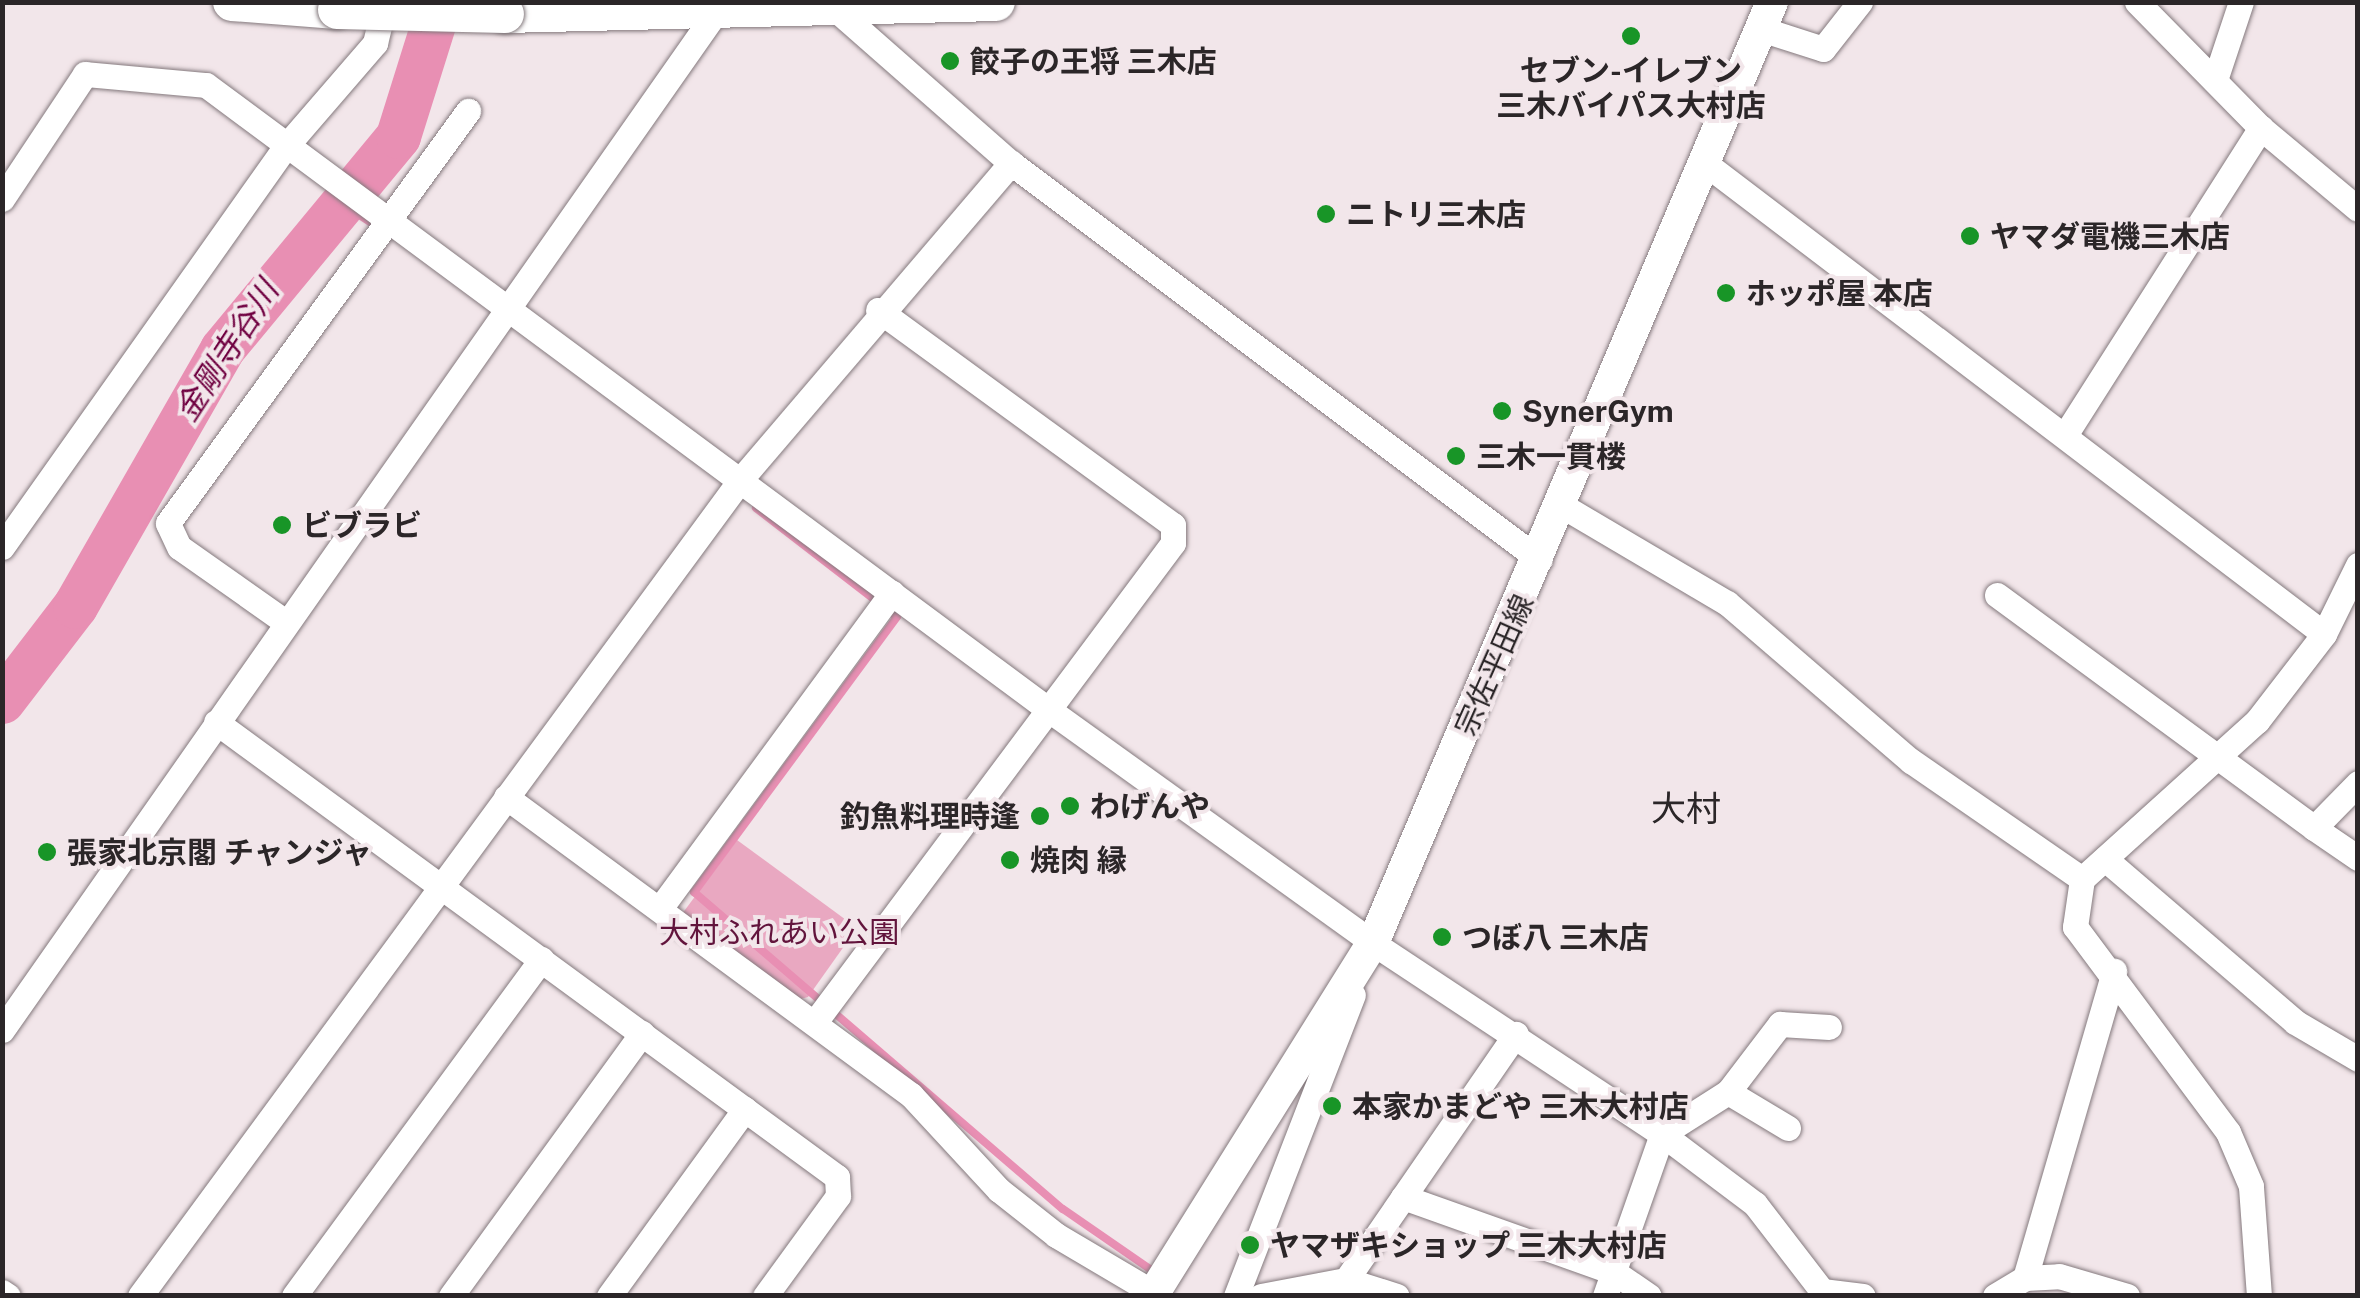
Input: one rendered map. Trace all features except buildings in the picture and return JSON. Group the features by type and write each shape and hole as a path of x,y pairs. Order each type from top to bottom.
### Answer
{"highway":[{"path":"232,2 338,10 505,14 718,8 840,13 996,2"}],"main road":[{"name":"宗佐平田線","path":"1155,1294 1373,943 1540,560 1766,16"}],"street":[{"path":"2,547 10,519 287,145 375,43 385,2"},
{"path":"1766,16 1823,49 1860,2"},
{"path":"2138,2 2217,74 2261,128 2358,209"},
{"path":"2217,74 2241,2"},
{"path":"2,1030 284,622 718,8"},
{"path":"840,13 1011,163 1540,560"},
{"path":"2,199 86,74 206,86 510,305 1049,710 1373,943 1516,1034 1756,1204 1822,1293 1863,1296"},
{"path":"284,622 180,547 168,523 384,215 468,111"},
{"path":"2067,432 2261,128"},
{"path":"140,1296 741,479 878,310 1011,163"},
{"path":"1706,164 2067,432 2324,634"},
{"path":"815,1022 1173,543 1173,526 878,310"},
{"path":"1561,505 1726,603 1912,761 2082,879"},
{"path":"2259,1296 2251,1186 2228,1132 2114,971 2075,927 2082,879 2214,758 2324,634 2358,565"},
{"path":"660,907 892,594"},
{"path":"1997,595 2214,758 2358,858"},
{"path":"216,722 837,1177 838,1196 765,1296"},
{"path":"2314,828 2358,784"},
{"path":"506,798 660,907 911,1095 999,1190 1155,1294"},
{"path":"2104,859 2295,1022 2358,1058"},
{"path":"1236,1296 1373,943"},
{"path":"294,1296 542,959"},
{"path":"2025,1278 2114,971"},
{"path":"1609,1284 1662,1134 1728,1092 1780,1024 1829,1027"},
{"path":"451,1296 642,1032"},
{"path":"1346,1280 1516,1034"},
{"path":"1728,1092 1788,1128"},
{"path":"610,1296 745,1108"},
{"path":"1403,1197 1609,1284 1648,1296"},
{"path":"1995,1296 2025,1278 2060,1276 2126,1296"},
{"path":"1261,1296 1346,1280 1397,1296"}],"green space":[{"name":"大村ふれあい公園","path":"737,840 857,928 808,997 790,1002 679,918"}],"waterway":[{"name":"金剛寺谷川","path":"2,701 75,606 222,349 398,136 440,2"},
{"path":"338,201 376,226"},
{"path":"756,508 897,617 694,892 1063,1209 1150,1269"}],"place":[{"name":"セブン-イレブン 三木バイパス大村店","path":"1631,36"},
{"name":"餃子の王将 三木店","path":"950,61"},
{"name":"ニトリ三木店","path":"1326,214"},
{"name":"ヤマダ電機三木店","path":"1970,236"},
{"name":"ホッポ屋 本店","path":"1726,293"},
{"name":"SynerGym","path":"1502,411"},
{"name":"三木一貫楼","path":"1456,456"},
{"name":"ビブラビ","path":"282,525"},
{"name":"わげんや","path":"1070,806"},
{"name":"釣魚料理時逢","path":"1040,816"},
{"name":"張家北京閣 チャンジャ","path":"47,852"},
{"name":"焼肉 縁","path":"1010,860"},
{"name":"つぼ八 三木店","path":"1442,937"},
{"name":"本家かまどや 三木大村店","path":"1332,1106"},
{"name":"ヤマザキショップ 三木大村店","path":"1250,1245"}],"district":[{"name":"大村","path":"1686,809"}]}
